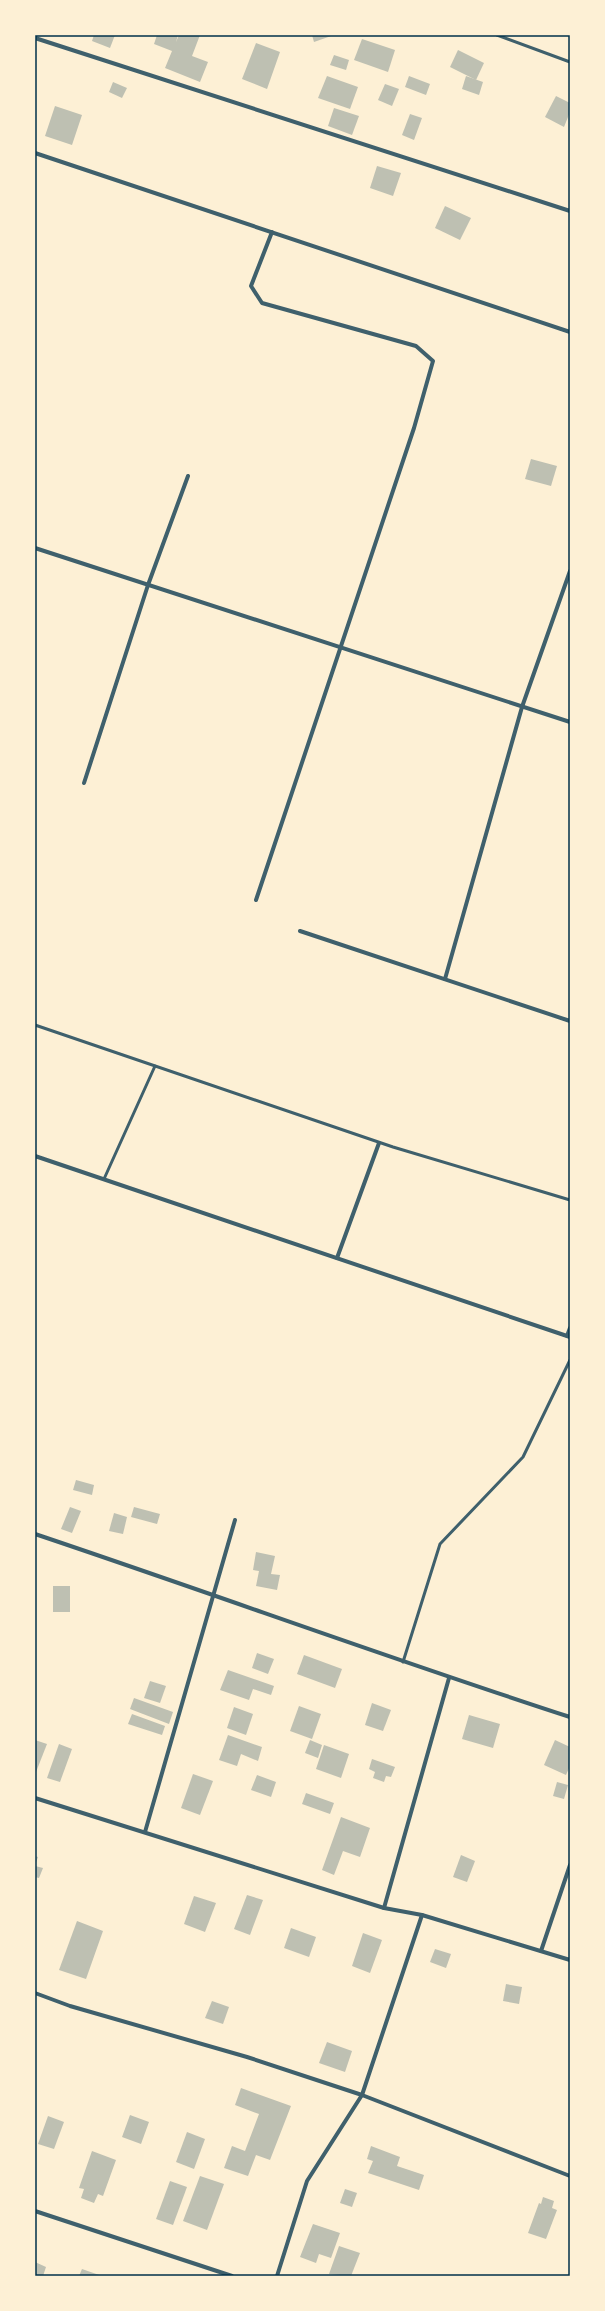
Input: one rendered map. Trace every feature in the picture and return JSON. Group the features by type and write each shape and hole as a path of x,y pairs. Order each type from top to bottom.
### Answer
{"street":[{"path":"35,38 570,211"},
{"path":"35,153 570,332"},
{"path":"256,900 414,428 433,361 416,346 262,303 251,286 272,232"},
{"path":"84,783 148,585 188,476"},
{"path":"35,548 570,722"},
{"path":"445,979 522,707 570,571"},
{"path":"300,931 570,1021"},
{"path":"337,1258 379,1143"},
{"path":"35,1156 569,1337 570,1328"},
{"path":"145,1832 235,1520"},
{"path":"35,1534 214,1594 449,1678 570,1717"},
{"path":"384,1908 449,1678"},
{"path":"35,1798 384,1908 422,1915 570,1960"},
{"path":"541,1951 570,1865"},
{"path":"277,2276 307,2181 362,2095 422,1915"},
{"path":"35,1993 70,2006 247,2057 362,2095 570,2176"},
{"path":"35,2211 232,2276"}],"lane":[{"path":"497,35 570,62"},
{"path":"35,1025 379,1143 570,1200"},
{"path":"104,1179 155,1066"},
{"path":"403,1662 440,1544 523,1457 570,1360"}],"building":[{"path":"94,35 115,35 110,48 92,41"},
{"path":"157,35 178,35 176,42 179,35 200,35 192,56 208,62 200,82 165,68 172,51 154,44"},
{"path":"312,35 334,35 314,42"},
{"path":"362,39 395,50 388,72 354,60"},
{"path":"256,43 280,52 267,89 242,79"},
{"path":"458,50 484,63 476,80 450,67"},
{"path":"334,55 349,60 346,70 330,65"},
{"path":"327,76 358,87 350,109 318,98"},
{"path":"409,76 430,84 426,95 405,87"},
{"path":"466,76 483,82 479,95 462,89"},
{"path":"113,82 127,88 122,98 109,92"},
{"path":"385,84 399,89 392,106 378,100"},
{"path":"556,96 570,103 570,112 564,127 545,117"},
{"path":"55,106 82,115 72,145 45,136"},
{"path":"334,108 359,116 352,135 328,126"},
{"path":"410,114 422,118 414,140 402,135"},
{"path":"377,166 401,173 393,196 370,188"},
{"path":"445,206 471,218 460,240 435,228"},
{"path":"531,459 557,466 551,486 525,479"},
{"path":"76,1480 94,1485 92,1495 73,1490"},
{"path":"70,1507 81,1511 72,1533 61,1529"},
{"path":"134,1507 160,1514 157,1524 131,1517"},
{"path":"114,1513 127,1517 123,1534 109,1531"},
{"path":"256,1552 275,1556 271,1574 280,1575 277,1590 256,1586 259,1571 253,1570"},
{"path":"53,1586 70,1586 70,1612 53,1612"},
{"path":"257,1653 274,1659 268,1674 252,1668"},
{"path":"304,1655 342,1669 335,1688 297,1674"},
{"path":"228,1670 274,1686 271,1695 253,1689 249,1700 220,1690"},
{"path":"150,1681 166,1686 160,1703 144,1698"},
{"path":"134,1698 173,1712 169,1724 130,1709"},
{"path":"372,1703 391,1710 383,1731 365,1725"},
{"path":"299,1706 321,1714 312,1739 290,1731"},
{"path":"234,1707 253,1714 246,1735 227,1728"},
{"path":"132,1714 165,1726 162,1735 128,1724"},
{"path":"469,1715 500,1724 493,1748 462,1739"},
{"path":"228,1735 262,1747 258,1761 241,1754 237,1766 219,1760"},
{"path":"35,1740 47,1744 36,1772 35,1772"},
{"path":"310,1740 322,1745 318,1758 305,1753"},
{"path":"555,1740 570,1747 570,1766 566,1775 544,1765"},
{"path":"59,1744 72,1749 60,1782 47,1778"},
{"path":"324,1745 349,1754 341,1778 316,1769"},
{"path":"372,1759 395,1767 391,1777 386,1776 384,1782 373,1778 375,1772 369,1769"},
{"path":"193,1774 213,1781 200,1815 181,1808"},
{"path":"257,1775 276,1782 271,1797 251,1790"},
{"path":"557,1782 568,1785 564,1799 553,1796"},
{"path":"306,1793 334,1803 330,1814 302,1804"},
{"path":"341,1817 370,1828 360,1857 343,1851 334,1875 322,1870"},
{"path":"461,1855 475,1861 467,1882 453,1877"},
{"path":"35,1856 38,1857 35,1865"},
{"path":"35,1866 43,1868 39,1878 35,1877"},
{"path":"247,1895 263,1900 250,1935 234,1929"},
{"path":"194,1896 216,1903 205,1932 184,1924"},
{"path":"77,1921 103,1931 86,1979 59,1970"},
{"path":"291,1928 316,1937 309,1957 284,1948"},
{"path":"363,1933 382,1940 370,1973 352,1966"},
{"path":"435,1949 451,1954 446,1968 430,1962"},
{"path":"506,1984 522,1987 519,2004 503,2001"},
{"path":"212,2001 229,2007 223,2024 205,2018"},
{"path":"327,2042 352,2051 345,2072 319,2063"},
{"path":"241,2088 291,2106 270,2160 256,2155 248,2176 224,2168 232,2146 245,2151 259,2114 235,2105"},
{"path":"130,2115 149,2122 141,2144 122,2137"},
{"path":"48,2116 64,2122 54,2149 38,2144"},
{"path":"187,2132 205,2139 194,2169 176,2162"},
{"path":"371,2146 400,2157 397,2166 424,2175 419,2190 368,2173 373,2161 367,2159"},
{"path":"92,2151 116,2160 103,2196 98,2194 94,2203 81,2198 84,2189 79,2188"},
{"path":"200,2176 224,2184 207,2230 183,2221"},
{"path":"170,2181 187,2187 173,2225 156,2219"},
{"path":"345,2189 357,2193 352,2207 340,2203"},
{"path":"543,2197 554,2201 552,2208 557,2210 546,2239 528,2233 539,2203 541,2204"},
{"path":"313,2224 340,2233 331,2258 319,2254 316,2263 300,2257"},
{"path":"339,2246 360,2253 351,2276 329,2274"},
{"path":"35,2262 46,2267 43,2276 35,2276"},
{"path":"82,2269 102,2276 79,2276"}]}
